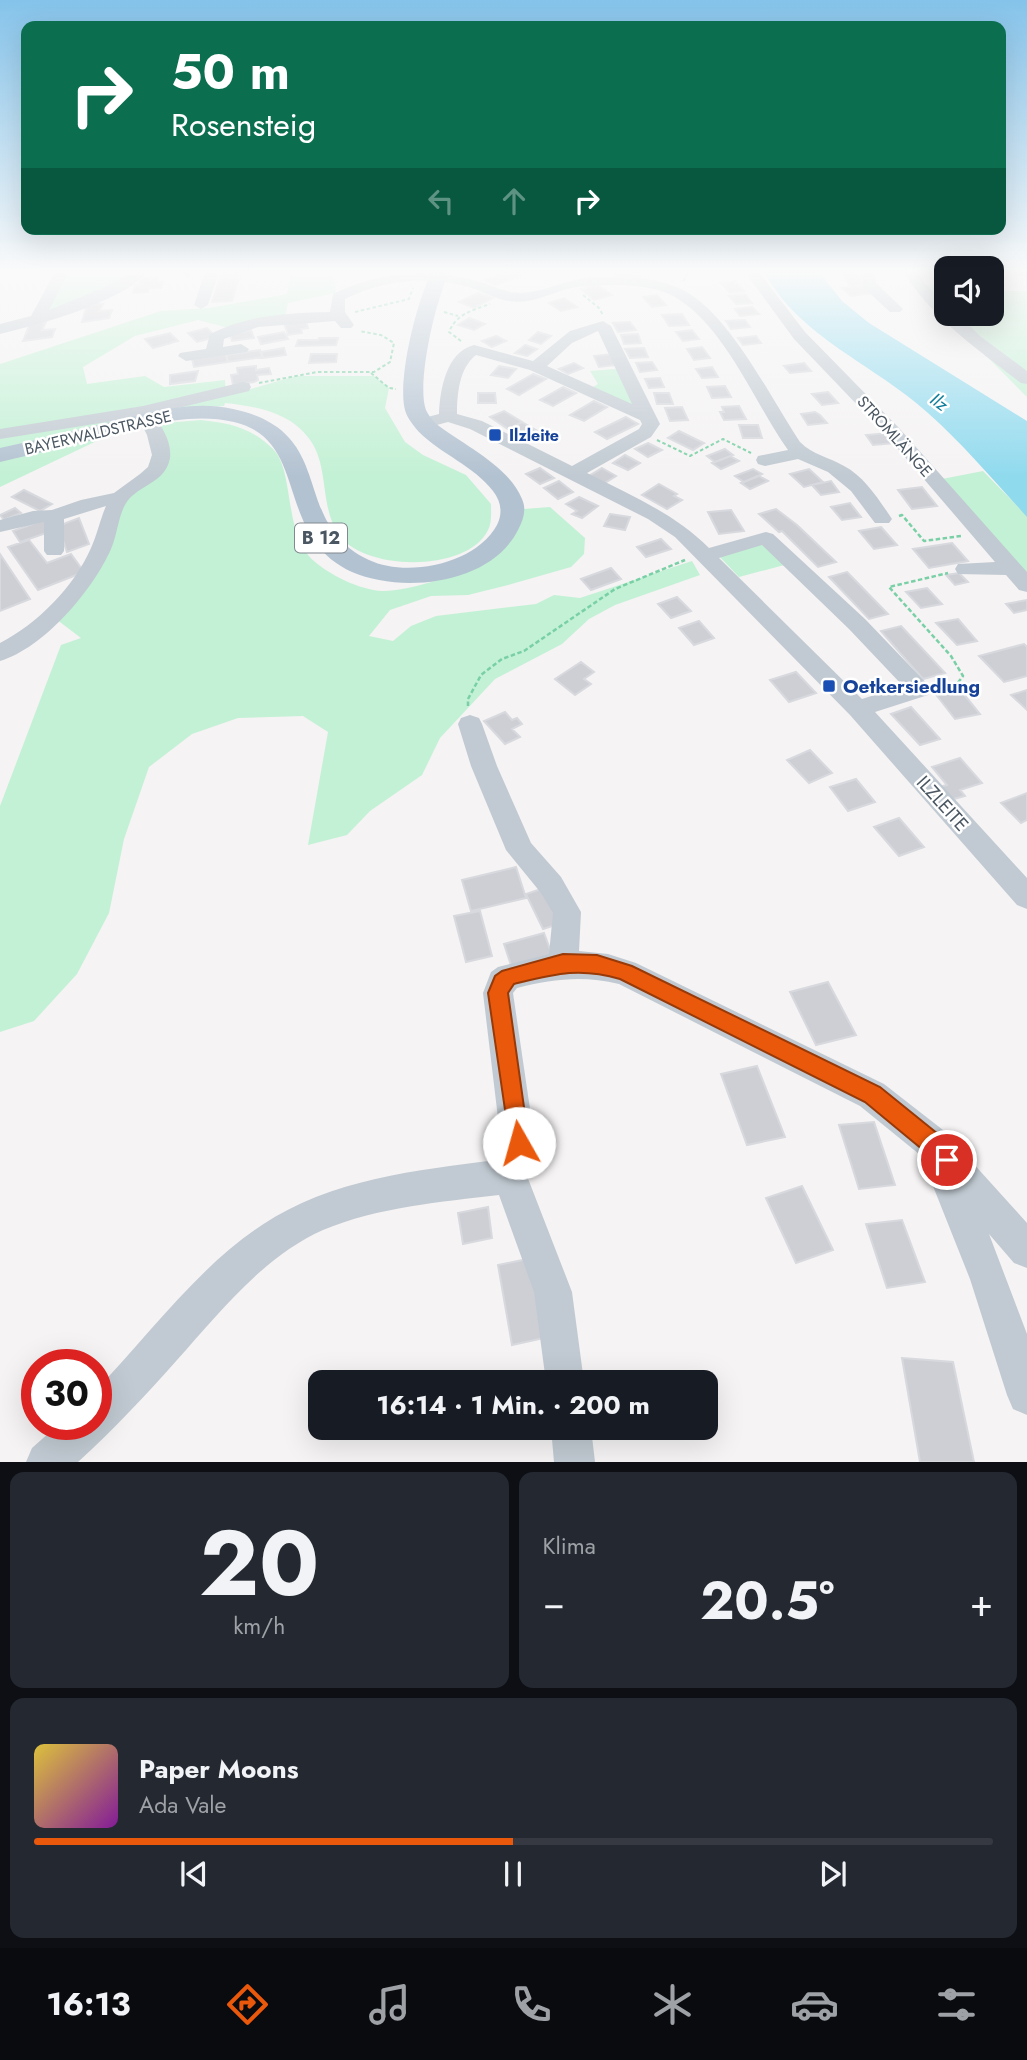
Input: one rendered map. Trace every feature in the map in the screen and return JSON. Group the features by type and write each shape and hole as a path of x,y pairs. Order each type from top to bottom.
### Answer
{"main road":[{"path":"421,340 412,390 415,412 422,424"},
{"name":"BAYERWALDSTRASSE","path":"0,455 145,415 213,413 240,416 268,428 287,446 311,518 325,543 350,562 383,572 438,572 476,558 499,541 512,524 514,505 505,488 422,424"}],"street":[{"path":"214,352 216,340"},
{"path":"536,367 567,340"},
{"path":"610,340 646,426"},
{"path":"724,340 801,453 848,476 882,519"},
{"name":"STROMLÄNGE","path":"805,340 894,433 1027,585"},
{"path":"976,340 1027,379"},
{"path":"186,356 241,349"},
{"path":"422,424 448,417 451,386 462,359 474,350 536,367 646,426"},
{"path":"0,435 145,415 243,387"},
{"path":"0,526 33,517 54,516 119,498 145,481 159,463 161,447 145,415"},
{"name":"ILZLEITE","path":"448,417 476,425 655,515 682,533 858,709 1027,897"},
{"path":"572,474 646,426"},
{"path":"765,460 801,453"},
{"path":"0,653 52,616 78,586 99,552 119,498"},
{"path":"54,516 54,551"},
{"path":"706,555 766,538 857,624 920,689 858,709"},
{"path":"965,569 1012,568"},
{"path":"469,712 484,766 520,850 551,885 567,912 563,963"},
{"path":"563,1370 553,1292 510,1176 519,1143 498,993 502,982 509,977 563,963 597,964 625,972 872,1095 931,1142 1027,1250"},
{"path":"931,1142 967,1221 1009,1335 1027,1395"},
{"path":"112,1401 218,1285 258,1249 311,1217 362,1200 438,1185 510,1176"},
{"path":"46,1461 71,1440"},
{"path":"572,1440 575,1461"}],"path":[{"path":"243,387 289,376 337,371 370,373 385,367 394,355 394,343 389,340"},
{"path":"460,340 474,350"},
{"path":"370,373 389,388 412,390"},
{"path":"646,426 690,456 723,439 765,460"},
{"path":"902,515 924,541 981,534"},
{"path":"469,712 481,675 502,659 524,651 615,589 692,556 675,537 682,533"},
{"path":"957,684 963,676 951,656 889,587 965,569"}],"green space":[{"path":"72,340 128,340 83,367 87,384 145,376 164,387 225,380 226,396 296,376 374,376 389,388 385,408 405,442 423,455 466,475 491,504 488,530 477,544 459,554 437,560 414,562 367,555 349,545 337,532 328,508 319,458 307,436 280,416 259,408 225,403 224,406 164,409 0,487 0,364"},
{"path":"971,340 1027,340 1027,397"},
{"path":"615,369 622,374 636,408 593,387 598,384 590,371"},
{"path":"201,420 240,428 257,436 273,449 284,472 293,520 304,550 328,571 364,588 382,591 414,587 471,567 488,558 512,538 524,509 550,507 585,538 584,554 571,567 468,595 431,596 390,610 369,636 393,641 411,626 436,616 536,604 554,595 580,598 692,561 700,575 615,605 589,619 562,644 495,679 440,738 422,775 370,811 347,835 308,845 328,732 303,716 238,718 192,734 149,767 124,839 109,913 77,974 34,1021 0,1032 0,806 61,645 81,638 52,616 78,586 119,498 145,481 159,429 164,423"},
{"path":"983,471 1027,516 1027,577 942,479"},
{"path":"767,541 788,564 739,577 718,555"}],"water":[{"name":"Ilz","path":"827,340 897,340 1027,421 1027,517 928,413"}],"building":[{"path":"146,340 178,341 153,348"},
{"path":"259,340 281,340 261,344"},
{"path":"298,340 337,340 336,345 296,346"},
{"path":"504,340 506,341 492,347 482,341"},
{"path":"623,340 640,340 641,343 624,344"},
{"path":"740,340 759,340 761,343 743,345"},
{"path":"525,345 537,349 527,356 515,353"},
{"path":"702,347 710,358 694,360 687,349"},
{"path":"284,348 286,355 263,358 261,352"},
{"path":"644,348 648,357 630,358 625,349"},
{"path":"260,350 263,357 228,362 226,355"},
{"path":"226,354 228,362 194,367 192,359"},
{"path":"311,354 337,354 336,362 309,363"},
{"path":"612,354 617,365 599,367 594,356"},
{"path":"652,362 657,370 640,372 636,363"},
{"path":"574,363 583,368 568,374 559,369"},
{"path":"804,363 811,371 790,373 784,366"},
{"path":"256,366 256,370 269,368 271,374 257,375 258,380 254,382 233,385 231,375 238,374 237,368"},
{"path":"499,366 516,369 508,378 491,375"},
{"path":"712,367 718,377 702,378 696,369"},
{"path":"198,371 195,381 170,384 170,375"},
{"path":"533,374 546,379 519,395 507,389"},
{"path":"660,378 664,387 649,388 645,379"},
{"path":"725,386 731,397 712,398 707,387"},
{"path":"563,387 576,393 553,406 540,400"},
{"path":"828,392 838,403 822,405 812,394"},
{"path":"478,393 495,393 496,403 478,403"},
{"path":"654,393 669,393 673,404 657,404"},
{"path":"594,401 607,407 584,421 570,415"},
{"path":"739,406 746,419 724,420 720,412 724,412 722,407"},
{"path":"682,407 688,420 670,421 665,408"},
{"path":"504,411 522,422 508,429 490,417"},
{"path":"815,412 827,423 808,425 801,414"},
{"path":"626,417 638,424 607,439 595,432"},
{"path":"522,422 541,433 527,440 508,429"},
{"path":"739,425 758,425 762,438 743,438"},
{"path":"679,431 704,443 693,450 668,438"},
{"path":"888,433 896,443 873,445 866,435"},
{"path":"648,443 662,450 648,457 635,449"},
{"path":"725,449 733,455 715,462 707,456"},
{"path":"625,455 640,463 628,470 613,463"},
{"path":"730,456 739,461 721,469 712,463"},
{"path":"540,468 554,478 540,484 526,474"},
{"path":"602,468 616,476 603,484 589,476"},
{"path":"753,469 762,474 744,482 735,476"},
{"path":"809,469 823,482 804,487 790,474"},
{"path":"759,476 768,481 750,489 741,483"},
{"path":"559,481 573,492 558,499 544,488"},
{"path":"831,481 839,492 821,495 812,485"},
{"path":"659,484 682,500 667,509 642,495"},
{"path":"922,487 937,506 912,509 898,490"},
{"path":"24,490 52,504 40,511 12,497"},
{"path":"579,497 598,506 582,518 572,514 577,511 566,504"},
{"path":"850,503 861,517 842,520 831,507"},
{"path":"15,508 21,513 4,520 0,515"},
{"path":"776,509 836,562 818,567 782,531 779,532 759,514"},
{"path":"731,510 744,531 719,534 708,512"},
{"path":"610,514 630,517 625,530 604,526"},
{"path":"79,518 89,544 67,552 58,526"},
{"path":"44,520 52,531 20,542 13,531"},
{"path":"881,527 897,545 874,549 859,531"},
{"path":"661,539 671,549 646,557 637,547"},
{"path":"29,540 47,563 71,554 84,572 38,590 8,547"},
{"path":"952,543 968,561 929,568 913,549"},
{"path":"0,554 30,599 0,611"},
{"path":"611,568 621,579 591,590 581,579"},
{"path":"847,572 888,614 869,619 829,577"},
{"path":"959,573 968,582 955,585 946,575"},
{"path":"927,588 942,604 921,608 906,592"},
{"path":"677,597 691,611 671,618 658,604"},
{"path":"1027,600 1027,610 1014,613 1006,604"},
{"path":"958,619 977,641 957,645 936,623"},
{"path":"699,621 714,638 694,645 679,628"},
{"path":"901,626 945,673 923,679 881,631"},
{"path":"1024,644 1027,647 1027,676 1004,682 979,656"},
{"path":"581,662 594,672 584,679 591,684 575,695 555,679"},
{"path":"796,672 816,693 789,702 770,680"},
{"path":"958,687 980,714 955,719 934,692"},
{"path":"1027,690 1027,710 1011,695"},
{"path":"911,707 940,739 920,745 891,714"},
{"path":"505,712 512,720 517,718 522,724 512,729 520,737 505,744 484,721"},
{"path":"810,750 832,773 809,783 787,760"},
{"path":"960,758 982,783 960,790 965,796 950,800 939,787 947,785 932,767"},
{"path":"856,779 875,802 848,811 830,787"},
{"path":"1027,793 1027,820 1021,823 1001,803"},
{"path":"899,818 924,847 899,856 874,827"},
{"path":"516,867 526,898 471,911 462,880"},
{"path":"544,888 562,923 543,929 526,894"},
{"path":"480,911 492,956 466,962 454,916"},
{"path":"544,933 554,960 513,971 504,944"},
{"path":"828,982 856,1035 816,1045 790,992"},
{"path":"757,1066 785,1137 747,1145 721,1074"},
{"path":"874,1122 895,1185 859,1189 839,1125"},
{"path":"802,1186 833,1250 796,1263 766,1198"},
{"path":"488,1207 492,1238 463,1244 458,1213"},
{"path":"902,1220 925,1282 887,1288 866,1224"},
{"path":"537,1257 553,1336 512,1345 498,1265"},
{"path":"902,1358 953,1362 974,1462 920,1462"}],"place":[{"name":"Ilzleite","path":"495,435"},
{"name":"Oetkersiedlung","path":"829,686"}],"route":[{"path":"519,1143 498,993 502,982 509,977 563,963 597,964 625,972 872,1095 931,1142 947,1160"}]}
